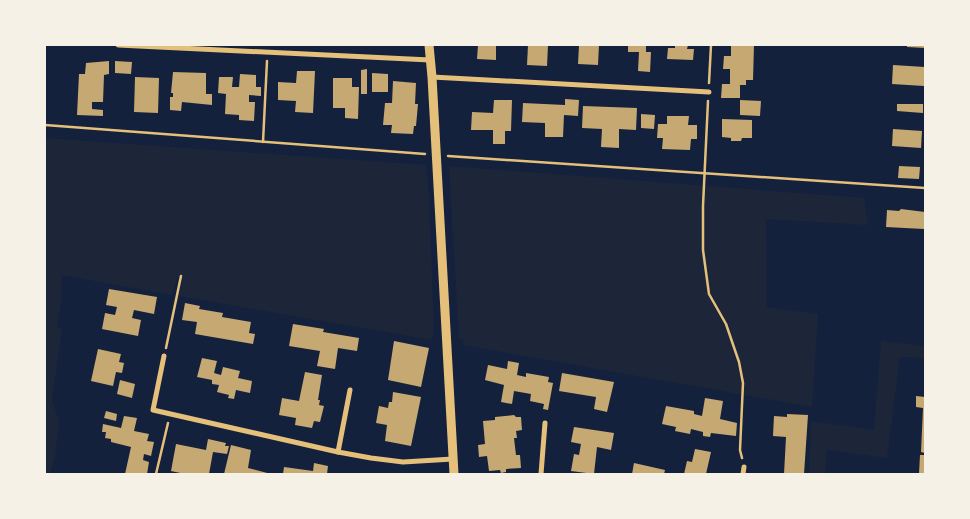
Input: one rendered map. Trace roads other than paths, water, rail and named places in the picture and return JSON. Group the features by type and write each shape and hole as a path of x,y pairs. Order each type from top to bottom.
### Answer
{"street":[{"path":"118,45 430,60"},
{"path":"429,45 454,474"},
{"path":"432,76 709,92"},
{"path":"164,356 153,410 338,452 403,462 453,459"},
{"path":"338,452 350,390"},
{"path":"541,474 545,423"},
{"path":"743,474 744,466"}]}
